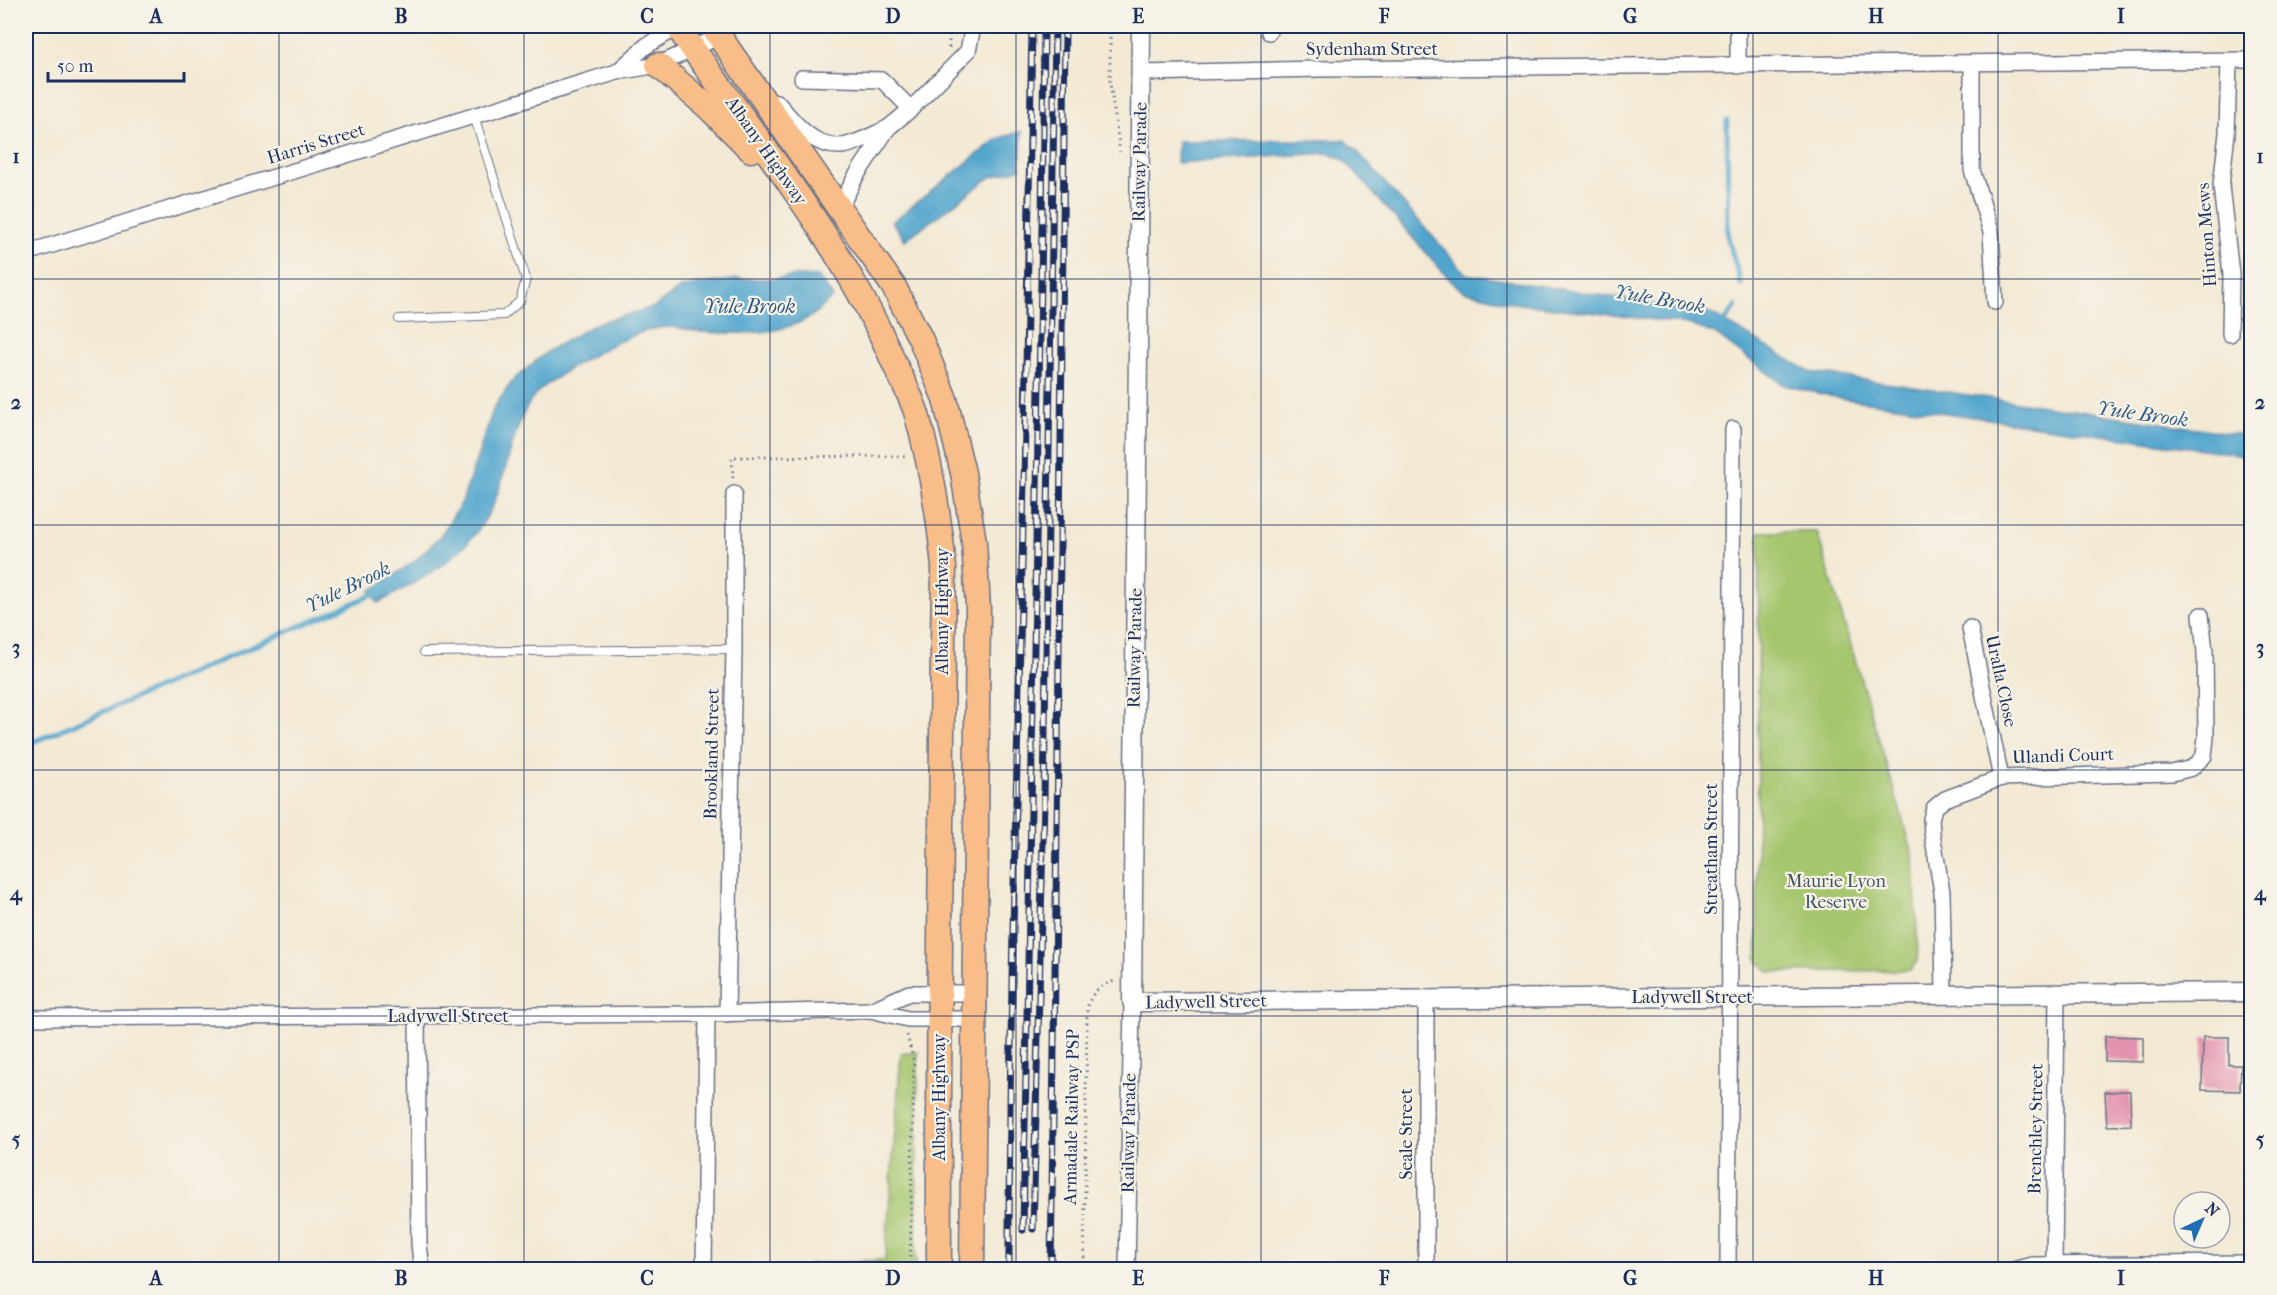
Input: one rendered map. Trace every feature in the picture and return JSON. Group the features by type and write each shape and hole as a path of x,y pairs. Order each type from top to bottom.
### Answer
{"highway":[{"name":"Albany Highway","path":"678,26 846,267 882,331 916,414 939,519 944,567 938,992 939,1269"},
{"name":"Albany Highway","path":"722,38 894,287 921,340 945,399 963,473 974,542 978,608 972,1269"},
{"path":"658,65 708,107 754,153 786,200 814,220"}],"street":[{"name":"Harris Street","path":"617,72 646,46 678,26"},
{"path":"840,207 856,176 888,128 911,109 968,51 973,26"},
{"name":"Railway Parade","path":"1127,1269 1132,1002 1141,26"},
{"path":"1738,26 1738,66"},
{"path":"722,38 802,131 815,139 827,144 842,146 888,128"},
{"name":"Harris Street","path":"26,254 617,72 658,65 722,38"},
{"name":"Sydenham Street","path":"1141,73 2252,60"},
{"name":"Hinton Mews","path":"2229,61 2227,133 2222,186 2231,274 2230,334"},
{"path":"1972,63 1972,170 1990,232 1995,302"},
{"path":"802,78 882,80 911,109"},
{"name":"Streatham Street","path":"1728,1269 1733,429"},
{"name":"Brookland Street","path":"727,1014 734,649 734,494"},
{"name":"Ulandi Court","path":"1944,993 1942,891 1931,819 1934,808 1945,799 2001,778 2172,773 2192,768 2204,756 2206,737 2205,652 2201,615"},
{"name":"Uralla Close","path":"1970,628 2001,778"},
{"name":"Ladywell Street","path":"1132,1002 2252,992"},
{"name":"Ladywell Street","path":"871,1010 909,993 974,993"},
{"name":"Brenchley Street","path":"2054,1265 2057,994"},
{"name":"Seale Street","path":"1426,998 1426,1269"},
{"name":"Ladywell Street","path":"26,1018 727,1014 871,1010 908,1019 974,1019"},
{"path":"704,1269 707,1014"},
{"path":"417,1016 419,1244 422,1269"},
{"path":"2013,1269 2032,1265 2252,1263"}],"lane":[{"path":"399,320 504,315 520,301 526,279 474,116"},
{"path":"424,652 734,649"}],"path":[{"path":"949,26 949,51"},
{"path":"734,494 732,457 910,456"},
{"name":"Armadale Railway PSP","path":"1084,1269 1087,1010 1096,991 1117,981"},
{"path":"908,1019 907,1039 914,1062 910,1269"}],"green space":[{"name":"Maurie Lyon Reserve","path":"1759,532 1817,532 1914,857 1918,960 1910,970 1769,972 1757,960"},
{"path":"918,1052 916,1269 808,1269 809,1264 885,1260 901,1054"}],"water":[{"path":"1022,131 1020,169 991,177 905,240 892,222 997,139"},
{"path":"1345,140 1466,274 1708,312 1810,372 2251,436 2251,456 1839,398 1784,385 1715,334 1688,324 1513,303 1463,291 1452,282 1343,159 1326,153 1177,163 1178,141"},
{"name":"Yule Brook","path":"796,276 818,277 833,297 816,313 801,322 774,330 744,333 702,332 671,327 651,330 601,350 541,389 532,399 518,426 493,505 472,538 444,563 378,603 370,591 415,561 441,535 462,502 494,407 514,379 549,350 597,323 654,307 682,287 738,279 774,279"}],"building":[{"path":"2105,1036 2143,1037 2143,1062 2105,1061"},
{"path":"2203,1037 2229,1037 2229,1065 2241,1065 2240,1091 2202,1090"},
{"path":"2130,1091 2131,1125 2107,1126 2105,1092"}],"waterway":[{"path":"1727,121 1728,238 1741,284"},
{"path":"1722,326 1736,306"},
{"name":"Yule Brook","path":"26,745 379,592"}],"railway":[{"path":"1009,1270 1012,974 1027,368 1032,26"},
{"path":"1023,1230 1044,26"},
{"path":"1033,1229 1044,801 1055,26"},
{"path":"1051,1270 1065,26"}]}
